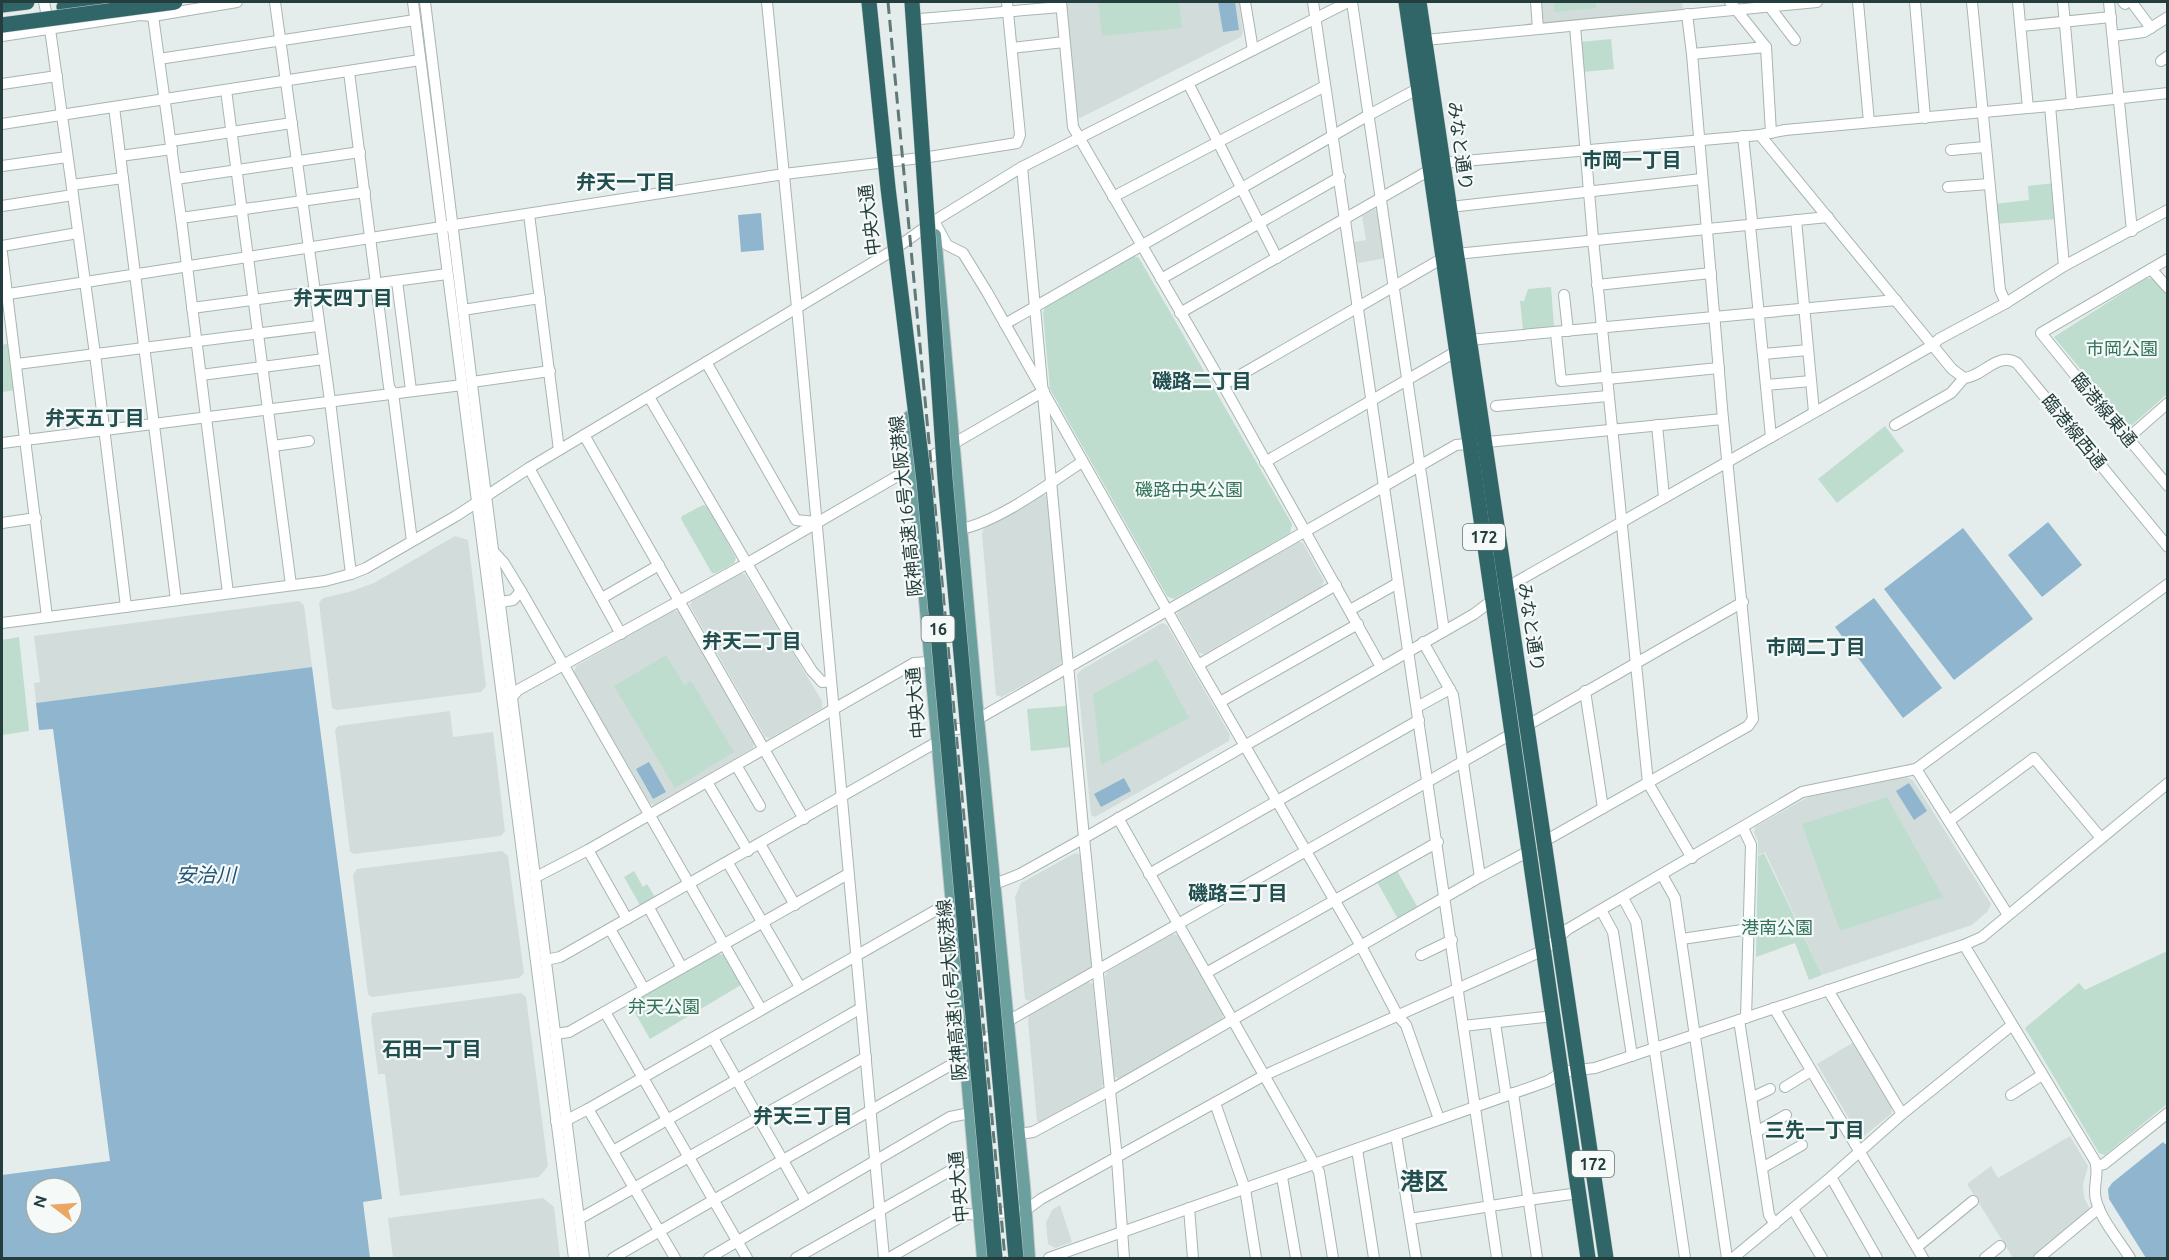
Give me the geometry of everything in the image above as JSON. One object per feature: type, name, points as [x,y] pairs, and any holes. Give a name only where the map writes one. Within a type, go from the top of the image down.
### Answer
[{"type":"highway","points":[[2,5],[27,2]]},
{"type":"highway","points":[[2,17],[101,2]]},
{"type":"highway","points":[[2,25],[175,2]]},
{"type":"highway","name":"阪神高速16号大阪港線","points":[[869,2],[888,188],[924,481],[995,1258]]},
{"type":"highway","name":"16","points":[[912,2],[945,478],[1016,1258]]},
{"type":"highway","name":"みなと通り","points":[[1406,2],[1419,88],[1437,167],[1449,207],[1457,351],[1506,588],[1520,729],[1537,846],[1544,950],[1588,1258]]},
{"type":"highway","name":"みなと通り","points":[[1419,2],[1425,40],[1437,167],[1450,256],[1469,340],[1493,598],[1520,729]]},
{"type":"highway","name":"みなと通り","points":[[1537,846],[1558,938],[1606,1258]]},
{"type":"main road","name":"中央大通","points":[[863,2],[905,354],[913,468],[983,1258]]},
{"type":"main road","points":[[918,2],[953,442],[1029,1258]]},
{"type":"street","points":[[44,2],[73,190],[126,606]]},
{"type":"street","points":[[2,36],[140,15],[153,16],[237,2]]},
{"type":"street","points":[[275,2],[330,401],[351,574]]},
{"type":"street","points":[[413,2],[420,60],[463,310],[477,502],[536,877],[556,1034],[574,1258]]},
{"type":"street","points":[[425,2],[447,226],[447,274],[487,496],[501,602],[507,696],[562,1120],[584,1258]]},
{"type":"street","points":[[767,2],[884,1258]]},
{"type":"street","points":[[1245,2],[1253,51]]},
{"type":"street","points":[[1313,2],[1438,842],[1497,1258]]},
{"type":"street","points":[[2,622],[325,581],[366,568],[892,251],[934,221],[1022,167],[1350,2],[1444,631]]},
{"type":"street","points":[[1536,2],[1538,29]]},
{"type":"street","points":[[1019,1134],[1033,1132],[1108,1091],[1751,723],[1753,713],[1743,602],[1723,419],[1692,54],[1684,2]]},
{"type":"street","points":[[1425,40],[1686,14],[1733,6],[1817,2]]},
{"type":"street","points":[[1858,2],[1869,122]]},
{"type":"street","points":[[1915,2],[1925,118]]},
{"type":"street","points":[[1972,2],[2000,290],[2006,303]]},
{"type":"street","points":[[2018,2],[2028,108]]},
{"type":"street","points":[[2063,2],[2072,104]]},
{"type":"street","points":[[2109,2],[2132,231]]},
{"type":"street","points":[[2127,3],[2151,28]]},
{"type":"street","points":[[920,20],[1007,6],[1061,4],[1073,127],[1223,385],[1381,667]]},
{"type":"street","points":[[1768,4],[1795,40]]},
{"type":"street","points":[[4,294],[783,174],[929,157],[1017,143],[1020,135],[1007,6]]},
{"type":"street","points":[[1733,6],[1766,47],[1766,134],[1828,217],[1956,374],[1964,378]]},
{"type":"street","points":[[153,16],[188,266],[228,593]]},
{"type":"street","points":[[2021,26],[2111,18]]},
{"type":"street","points":[[2113,36],[2144,32],[2167,18]]},
{"type":"street","points":[[159,58],[415,20]]},
{"type":"street","points":[[1575,26],[1588,192],[1648,783],[1692,858]]},
{"type":"street","points":[[1012,48],[1064,42]]},
{"type":"street","points":[[1692,54],[1766,47]]},
{"type":"street","points":[[2,123],[420,60]]},
{"type":"street","points":[[349,72],[389,387],[393,393],[412,541]]},
{"type":"street","points":[[2,84],[57,76]]},
{"type":"street","points":[[1188,83],[1276,258]]},
{"type":"street","points":[[1113,196],[1325,86]]},
{"type":"street","points":[[1005,324],[1419,88]]},
{"type":"street","points":[[226,90],[291,585]]},
{"type":"street","points":[[1180,313],[1437,167],[1584,150],[1982,113],[2168,93]]},
{"type":"street","points":[[2050,106],[2064,266]]},
{"type":"street","points":[[114,107],[176,600]]},
{"type":"street","points":[[120,156],[232,132],[292,123]]},
{"type":"street","points":[[1743,136],[1771,437]]},
{"type":"street","points":[[1951,150],[1985,147]]},
{"type":"street","points":[[176,179],[360,152]]},
{"type":"street","points":[[2,166],[67,157]]},
{"type":"street","points":[[1022,167],[1108,1091],[1117,1159],[1124,1258]]},
{"type":"street","points":[[1161,279],[1340,177]]},
{"type":"street","points":[[2,206],[123,178]]},
{"type":"street","points":[[1449,207],[1702,179]]},
{"type":"street","points":[[1959,200],[1953,187],[1989,184]]},
{"type":"street","points":[[181,218],[365,192]]},
{"type":"street","points":[[562,1120],[588,1109],[952,901],[1020,874],[1118,819],[1474,614],[1506,588],[1933,345],[1939,339],[2006,303],[2064,266],[2168,210]]},
{"type":"street","points":[[529,214],[559,450]]},
{"type":"street","points":[[1223,385],[1450,256],[1593,239],[1828,217]]},
{"type":"street","points":[[1796,220],[1814,412]]},
{"type":"street","points":[[934,221],[947,245],[963,253],[1005,324],[1244,746],[1361,946],[1398,1016],[1406,1024],[1439,1119]]},
{"type":"street","points":[[2,246],[78,234]]},
{"type":"street","points":[[2,254],[4,294],[16,364],[47,617]]},
{"type":"street","points":[[2168,259],[2151,269],[2168,288]]},
{"type":"street","name":"臨港線東通","points":[[2151,269],[2041,333],[2127,440],[2133,444],[2168,486]]},
{"type":"street","points":[[1597,285],[1711,273]]},
{"type":"street","points":[[192,308],[447,274]]},
{"type":"street","points":[[397,281],[411,390]]},
{"type":"street","points":[[1564,295],[1568,331]]},
{"type":"street","points":[[463,310],[540,298]]},
{"type":"street","points":[[1469,340],[1896,300]]},
{"type":"street","points":[[16,364],[318,326]]},
{"type":"street","points":[[1556,333],[1561,381],[1719,368]]},
{"type":"street","points":[[1763,354],[1808,350]]},
{"type":"street","points":[[1265,462],[1457,351]]},
{"type":"street","points":[[201,375],[324,359]]},
{"type":"street","name":"臨港線西通","points":[[1895,425],[1951,393],[1964,378],[1973,376],[2001,360],[2010,359],[2017,363],[2168,547]]},
{"type":"street","points":[[706,362],[796,520],[816,522]]},
{"type":"street","points":[[2,443],[550,371]]},
{"type":"street","points":[[1766,385],[1811,381]]},
{"type":"street","points":[[507,696],[746,564],[1044,391]]},
{"type":"street","points":[[1496,406],[1608,396]]},
{"type":"street","points":[[649,397],[746,564],[812,671],[822,682],[831,681]]},
{"type":"street","points":[[2127,440],[2168,403]]},
{"type":"street","points":[[546,960],[560,957],[728,863],[937,742],[946,730],[969,728],[978,719],[1456,445],[1723,419]]},
{"type":"street","points":[[1657,425],[1664,497]]},
{"type":"street","points":[[584,435],[804,819]]},
{"type":"street","points":[[273,446],[309,441]]},
{"type":"street","points":[[961,529],[976,526],[1053,482],[1082,462]]},
{"type":"street","points":[[529,468],[621,634]]},
{"type":"street","points":[[2,523],[36,518]]},
{"type":"street","points":[[494,551],[521,591],[761,1009]]},
{"type":"street","points":[[602,598],[659,565]]},
{"type":"street","points":[[1350,610],[1398,583]]},
{"type":"street","points":[[889,1258],[966,1214],[980,1215],[1026,1210],[1041,1199],[1117,1159],[1265,1075],[1544,950],[1568,929],[1802,792],[1916,769],[2168,584]]},
{"type":"street","points":[[1198,665],[1336,585]]},
{"type":"street","points":[[501,602],[513,600],[521,591]]},
{"type":"street","points":[[613,1258],[965,1057],[975,1039],[998,1035],[1008,1021],[1743,602]]},
{"type":"street","points":[[1220,702],[1358,624]]},
{"type":"street","points":[[1423,642],[1454,695],[1480,877]]},
{"type":"street","points":[[536,877],[588,850],[914,663],[930,662]]},
{"type":"street","points":[[1417,707],[1450,689]]},
{"type":"street","points":[[1585,692],[1603,808]]},
{"type":"street","points":[[1149,874],[1419,720]]},
{"type":"street","points":[[1949,821],[2034,758],[2101,838]]},
{"type":"street","points":[[736,765],[760,806]]},
{"type":"street","points":[[1916,769],[2008,915]]},
{"type":"street","points":[[707,782],[748,851]]},
{"type":"street","points":[[1049,1258],[1080,1253],[1122,1233],[1548,1081],[1562,1072],[1595,1068],[1964,945],[1982,937],[2168,783]]},
{"type":"street","points":[[1118,819],[1319,1172],[1333,1258]]},
{"type":"street","points":[[1743,828],[1751,844],[1749,929],[1743,1019],[1756,1132],[1769,1215],[1775,1224]]},
{"type":"street","points":[[1206,973],[1438,842]]},
{"type":"street","points":[[760,844],[795,905]]},
{"type":"street","points":[[588,850],[627,919]]},
{"type":"street","points":[[728,863],[801,987]]},
{"type":"street","points":[[556,1034],[569,1032],[848,874]]},
{"type":"street","points":[[1662,875],[1675,898],[1682,939],[1727,1258]]},
{"type":"street","points":[[1623,898],[1636,922],[1685,1258]]},
{"type":"street","points":[[649,908],[682,968]]},
{"type":"street","points":[[1601,910],[1613,932],[1632,1056]]},
{"type":"street","points":[[610,929],[644,989]]},
{"type":"street","points":[[1682,939],[1749,929]]},
{"type":"street","points":[[1421,955],[1452,940]]},
{"type":"street","points":[[1964,945],[2097,1166],[2095,1190],[2099,1208],[2130,1258]]},
{"type":"street","points":[[1828,990],[1902,1114]]},
{"type":"street","points":[[613,1151],[861,1008]]},
{"type":"street","points":[[1774,1008],[1923,1258]]},
{"type":"street","points":[[605,1012],[747,1258]]},
{"type":"street","points":[[1464,1026],[1554,1016]]},
{"type":"street","points":[[1495,1023],[1537,1258]]},
{"type":"street","points":[[1733,1258],[1831,1177],[1902,1114],[2012,1025]]},
{"type":"street","points":[[713,1038],[806,1202]]},
{"type":"street","points":[[579,1219],[866,1057]]},
{"type":"street","points":[[1785,1087],[1811,1071]]},
{"type":"street","points":[[2011,1095],[2042,1075]]},
{"type":"street","points":[[1751,1098],[1770,1089]]},
{"type":"street","points":[[1215,1103],[1245,1189],[1256,1258]]},
{"type":"street","points":[[588,1109],[675,1258]]},
{"type":"street","points":[[709,1258],[950,1118],[970,1113]]},
{"type":"street","points":[[2097,1166],[2104,1164],[2168,1113]]},
{"type":"street","points":[[1756,1132],[1786,1115]]},
{"type":"street","points":[[1396,1135],[1416,1258]]},
{"type":"street","points":[[1762,1168],[1802,1144]]},
{"type":"street","points":[[1357,1149],[1374,1258]]},
{"type":"street","points":[[796,1258],[962,1164],[974,1163]]},
{"type":"street","points":[[1281,1177],[1296,1258]]},
{"type":"street","points":[[1831,1177],[1877,1258]]},
{"type":"street","points":[[1410,1220],[1528,1200],[1579,1194]]},
{"type":"street","points":[[1917,1247],[1973,1201]]},
{"type":"street","points":[[1190,1208],[1193,1258]]},
{"type":"street","points":[[2039,1258],[2099,1208]]},
{"type":"street","points":[[1793,1209],[1822,1258]]},
{"type":"street","points":[[1985,1258],[2000,1246]]},
{"type":"shaded area","points":[[1065,2],[1239,2],[1243,32],[1241,37],[1080,118],[1075,115]]},
{"type":"shaded area","points":[[1539,2],[1682,2],[1683,10],[1542,24]]},
{"type":"shaded area","points":[[1374,209],[1378,211],[1386,258],[1358,263],[1354,242],[1366,240],[1362,216]]},
{"type":"shaded area","points":[[1042,494],[1047,496],[1063,658],[1060,665],[1002,697],[996,695],[982,534],[984,528]]},
{"type":"shaded area","points":[[455,536],[468,540],[486,686],[481,692],[337,710],[332,708],[319,603],[323,598],[374,583]]},
{"type":"shaded area","points":[[1299,542],[1303,543],[1324,581],[1322,586],[1204,654],[1199,653],[1177,614],[1179,609]]},
{"type":"shaded area","points":[[740,573],[745,574],[822,701],[822,708],[770,738],[765,737],[690,606],[692,601]]},
{"type":"shaded area","points":[[299,601],[304,605],[312,667],[36,703],[34,683],[40,682],[34,636]]},
{"type":"shaded area","points":[[674,610],[680,612],[755,743],[753,748],[654,805],[650,803],[574,672],[576,666]]},
{"type":"shaded area","points":[[1162,623],[1167,625],[1230,735],[1229,741],[1095,817],[1091,815],[1077,674]]},
{"type":"shaded area","points":[[450,711],[453,737],[493,732],[505,831],[501,836],[354,854],[350,852],[335,730],[338,726]]},
{"type":"shaded area","points":[[1906,777],[1913,780],[1991,904],[1988,911],[1972,925],[1822,975],[1765,852],[1758,855],[1755,827],[1808,797]]},
{"type":"shaded area","points":[[502,851],[508,856],[524,973],[519,978],[371,997],[368,994],[353,875],[357,869]]},
{"type":"shaded area","points":[[1075,853],[1081,855],[1092,963],[1090,968],[1030,1001],[1025,999],[1015,897],[1021,883]]},
{"type":"shaded area","points":[[1172,934],[1178,935],[1223,1014],[1222,1020],[1119,1079],[1114,1076],[1105,977],[1107,972]]},
{"type":"shaded area","points":[[1088,982],[1093,984],[1103,1084],[1101,1089],[1042,1124],[1037,1121],[1029,1016]]},
{"type":"shaded area","points":[[521,993],[526,997],[548,1166],[539,1177],[400,1196],[385,1074],[378,1074],[371,1018],[373,1013]]},
{"type":"shaded area","points":[[1854,1042],[1892,1107],[1891,1114],[1864,1136],[1858,1134],[1817,1064]]},
{"type":"shaded area","points":[[2070,1136],[2088,1166],[2083,1185],[2084,1197],[2089,1207],[2088,1212],[2031,1258],[2013,1258],[1967,1184],[1991,1166],[1998,1178]]},
{"type":"shaded area","points":[[543,1198],[554,1207],[560,1258],[393,1258],[388,1218]]},
{"type":"shaded area","points":[[1060,1205],[1072,1242],[1055,1248],[1048,1244],[1046,1223],[1052,1210]]},
{"type":"green space","points":[[1098,2],[1179,2],[1182,28],[1102,36]]},
{"type":"green space","points":[[1554,2],[1595,2],[1596,8],[1554,12]]},
{"type":"green space","points":[[1611,39],[1614,69],[1583,72],[1580,42]]},
{"type":"green space","points":[[2055,183],[2058,219],[1995,224],[1994,204],[2029,200],[2028,186]]},
{"type":"green space","name":"磯路中央公園","points":[[1134,256],[1139,258],[1292,524],[1290,533],[1174,599],[1167,596],[1050,389],[1043,313],[1045,307]]},
{"type":"green space","name":"市岡公園","points":[[2146,278],[2154,279],[2167,294],[2167,394],[2132,425],[2126,424],[2054,337]]},
{"type":"green space","points":[[1551,287],[1554,326],[1523,330],[1520,301],[1524,301],[1528,289]]},
{"type":"green space","points":[[10,343],[16,390],[2,392],[2,345]]},
{"type":"green space","points":[[1885,426],[1904,451],[1837,503],[1818,479]]},
{"type":"green space","points":[[703,505],[707,506],[736,558],[734,563],[716,573],[712,573],[681,519],[682,516]]},
{"type":"green space","points":[[19,637],[29,731],[2,735],[2,640]]},
{"type":"green space","points":[[666,655],[684,685],[691,681],[734,752],[675,788],[614,686]]},
{"type":"green space","points":[[1157,659],[1189,718],[1101,765],[1093,694]]},
{"type":"green space","points":[[1067,706],[1071,747],[1031,751],[1027,709]]},
{"type":"green space","points":[[1887,797],[1943,897],[1840,931],[1802,824]]},
{"type":"green space","name":"港南公園","points":[[1764,853],[1822,975],[1809,980],[1795,943],[1756,957],[1758,856]]},
{"type":"green space","points":[[1396,869],[1418,908],[1398,919],[1376,880]]},
{"type":"green space","points":[[634,871],[643,887],[647,884],[655,897],[640,905],[624,877]]},
{"type":"green space","points":[[2167,951],[2167,1104],[2105,1155],[2099,1153],[2025,1028],[2079,983],[2085,990]]},
{"type":"green space","name":"弁天公園","points":[[718,954],[724,955],[741,985],[650,1039],[630,1004]]},
{"type":"water","points":[[1218,2],[1235,2],[1239,30],[1223,32]]},
{"type":"water","points":[[761,213],[764,250],[741,252],[738,215]]},
{"type":"water","points":[[2048,522],[2082,565],[2042,597],[2008,555]]},
{"type":"water","points":[[1963,528],[2033,619],[1954,680],[1884,589]]},
{"type":"water","points":[[1874,598],[1942,688],[1903,718],[1835,627]]},
{"type":"water","name":"安治川","points":[[312,667],[382,1199],[363,1202],[370,1258],[2,1258],[2,1175],[110,1161],[53,729],[39,730],[36,703]]},
{"type":"water","points":[[649,762],[666,792],[653,799],[636,769]]},
{"type":"water","points":[[1124,778],[1131,791],[1101,807],[1094,794]]},
{"type":"water","points":[[1909,783],[1927,811],[1914,820],[1896,791]]},
{"type":"water","points":[[2163,1142],[2168,1143],[2167,1258],[2146,1258],[2109,1199],[2108,1189],[2112,1183]]},
{"type":"railway","points":[[888,2],[1005,1258]]},
{"type":"district","name":"市岡一丁目","points":[[1632,160]]},
{"type":"district","name":"弁天一丁目","points":[[626,182]]},
{"type":"district","name":"弁天四丁目","points":[[343,298]]},
{"type":"district","name":"磯路二丁目","points":[[1202,381]]},
{"type":"district","name":"弁天五丁目","points":[[95,418]]},
{"type":"district","name":"弁天二丁目","points":[[752,641]]},
{"type":"district","name":"市岡二丁目","points":[[1816,647]]},
{"type":"district","name":"磯路三丁目","points":[[1238,893]]},
{"type":"district","name":"石田一丁目","points":[[432,1049]]},
{"type":"district","name":"弁天三丁目","points":[[803,1116]]},
{"type":"district","name":"三先一丁目","points":[[1815,1130]]},
{"type":"district","name":"港区","points":[[1424,1182]]}]
